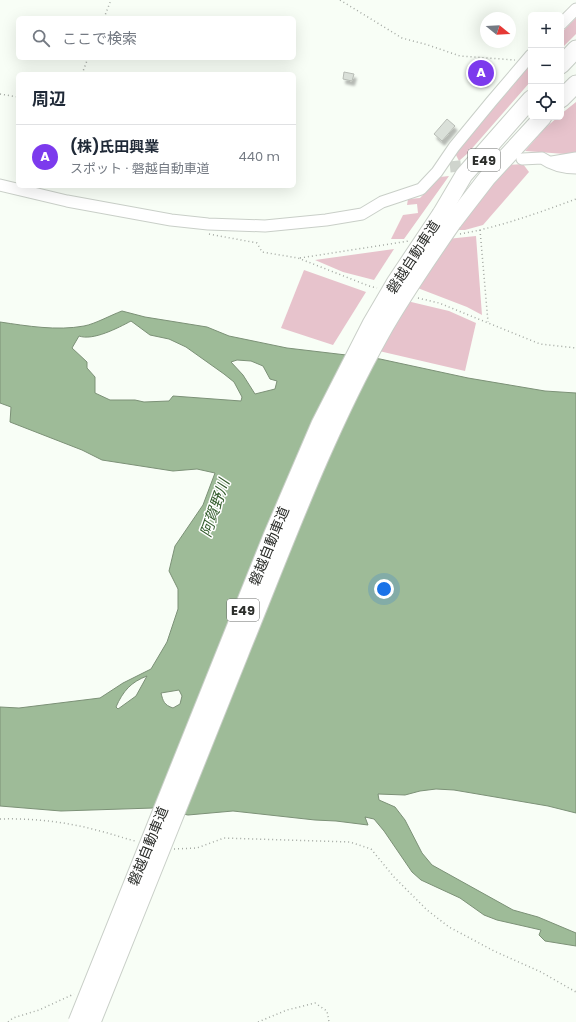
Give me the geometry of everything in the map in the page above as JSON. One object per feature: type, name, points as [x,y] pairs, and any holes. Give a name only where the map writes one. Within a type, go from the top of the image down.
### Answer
[{"type":"highway","points":[[564,62],[576,49]]},
{"type":"highway","points":[[564,76],[576,64]]},
{"type":"highway","points":[[564,96],[576,84]]},
{"type":"highway","points":[[447,218],[464,175],[528,102]]},
{"type":"highway","name":"磐越自動車道","points":[[92,1022],[285,541],[332,432],[359,375],[381,333],[475,170],[528,112]]},
{"type":"highway","name":"磐越自動車道","points":[[77,1022],[272,536],[320,424],[371,324],[402,272],[447,218],[487,178],[540,120]]},
{"type":"street","points":[[564,21],[576,9]]},
{"type":"street","points":[[0,185],[67,201],[171,220],[208,224],[265,226],[326,220],[362,214],[382,202],[421,189],[438,172],[454,147],[527,59]]},
{"type":"street","points":[[564,100],[576,94]]},
{"type":"street","points":[[522,159],[542,158],[548,162],[566,168],[576,168]]},
{"type":"street","points":[[548,162],[576,158]]},
{"type":"street","points":[[438,172],[450,167]]},
{"type":"path","points":[[105,16],[111,0]]},
{"type":"path","points":[[340,0],[402,38],[460,56],[527,59]]},
{"type":"path","points":[[83,72],[87,60]]},
{"type":"path","points":[[0,94],[16,97]]},
{"type":"path","points":[[480,230],[488,322]]},
{"type":"path","points":[[205,233],[257,243],[262,252],[298,258],[383,290]]},
{"type":"path","points":[[418,298],[439,303],[540,344],[576,348]]},
{"type":"path","points":[[0,819],[17,818],[54,821],[100,830],[135,841]]},
{"type":"path","points":[[173,849],[197,848],[224,838],[350,842],[371,849],[394,877],[427,910],[449,927],[494,951],[541,972],[576,992]]},
{"type":"path","points":[[8,1022],[13,1018],[39,1010],[78,992]]},
{"type":"path","points":[[258,1022],[287,1010],[315,1003],[327,1011],[329,1022]]},
{"type":"shaded area","points":[[576,18],[576,34],[564,46],[564,30]]},
{"type":"shaded area","points":[[528,66],[528,84],[468,153],[459,161],[455,153],[509,90],[512,82]]},
{"type":"shaded area","points":[[576,102],[576,153],[565,154],[525,151],[544,129],[554,120],[564,120],[564,112]]},
{"type":"shaded area","points":[[523,164],[529,172],[483,225],[465,230],[452,230],[508,165]]},
{"type":"shaded area","points":[[449,176],[404,239],[391,239],[403,215],[418,213],[417,204],[407,205],[408,199],[420,198],[440,177]]},
{"type":"shaded area","points":[[476,236],[482,315],[467,307],[415,287],[447,239]]},
{"type":"shaded area","points":[[394,249],[374,280],[343,272],[315,260]]},
{"type":"shaded area","points":[[304,270],[366,292],[333,345],[281,328]]},
{"type":"shaded area","points":[[407,301],[449,311],[476,323],[465,371],[379,351]]},
{"type":"water","name":"阿賀野川","points":[[122,311],[145,317],[207,327],[229,336],[287,348],[380,359],[468,378],[545,391],[576,393],[576,813],[548,806],[454,790],[436,789],[405,795],[378,794],[379,800],[395,807],[405,820],[422,853],[432,865],[513,910],[538,917],[576,933],[576,946],[545,941],[539,935],[541,930],[497,920],[484,915],[460,898],[421,880],[412,872],[374,819],[365,817],[368,825],[233,811],[188,815],[153,808],[61,811],[0,806],[0,707],[19,708],[100,698],[123,683],[151,669],[167,642],[178,609],[178,589],[169,571],[175,546],[203,505],[215,473],[197,469],[173,471],[102,460],[82,450],[10,422],[11,407],[0,403],[0,322],[63,328],[84,326]],"holes":[[[131,321],[150,335],[169,339],[186,347],[234,382],[242,397],[241,401],[173,396],[169,401],[144,402],[135,400],[110,400],[95,393],[95,377],[87,368],[87,362],[72,348],[79,336],[91,337],[113,330]],[[237,360],[251,361],[263,366],[270,379],[277,381],[275,389],[255,394],[243,375],[231,362]],[[147,676],[136,696],[118,709],[116,707],[122,696],[136,681]],[[179,690],[182,696],[180,704],[173,708],[168,706],[163,700],[161,693]]]},
{"type":"building","points":[[477,63],[486,68],[485,70],[489,72],[485,82],[477,79],[478,77],[473,74]]},
{"type":"building","points":[[344,72],[354,74],[352,81],[343,79]]},
{"type":"building","points":[[447,119],[455,126],[442,141],[434,134]]},
{"type":"tunnel","points":[[450,167],[503,161]]},
{"type":"place","name":"(株)氏田興業","points":[[481,73]]}]
